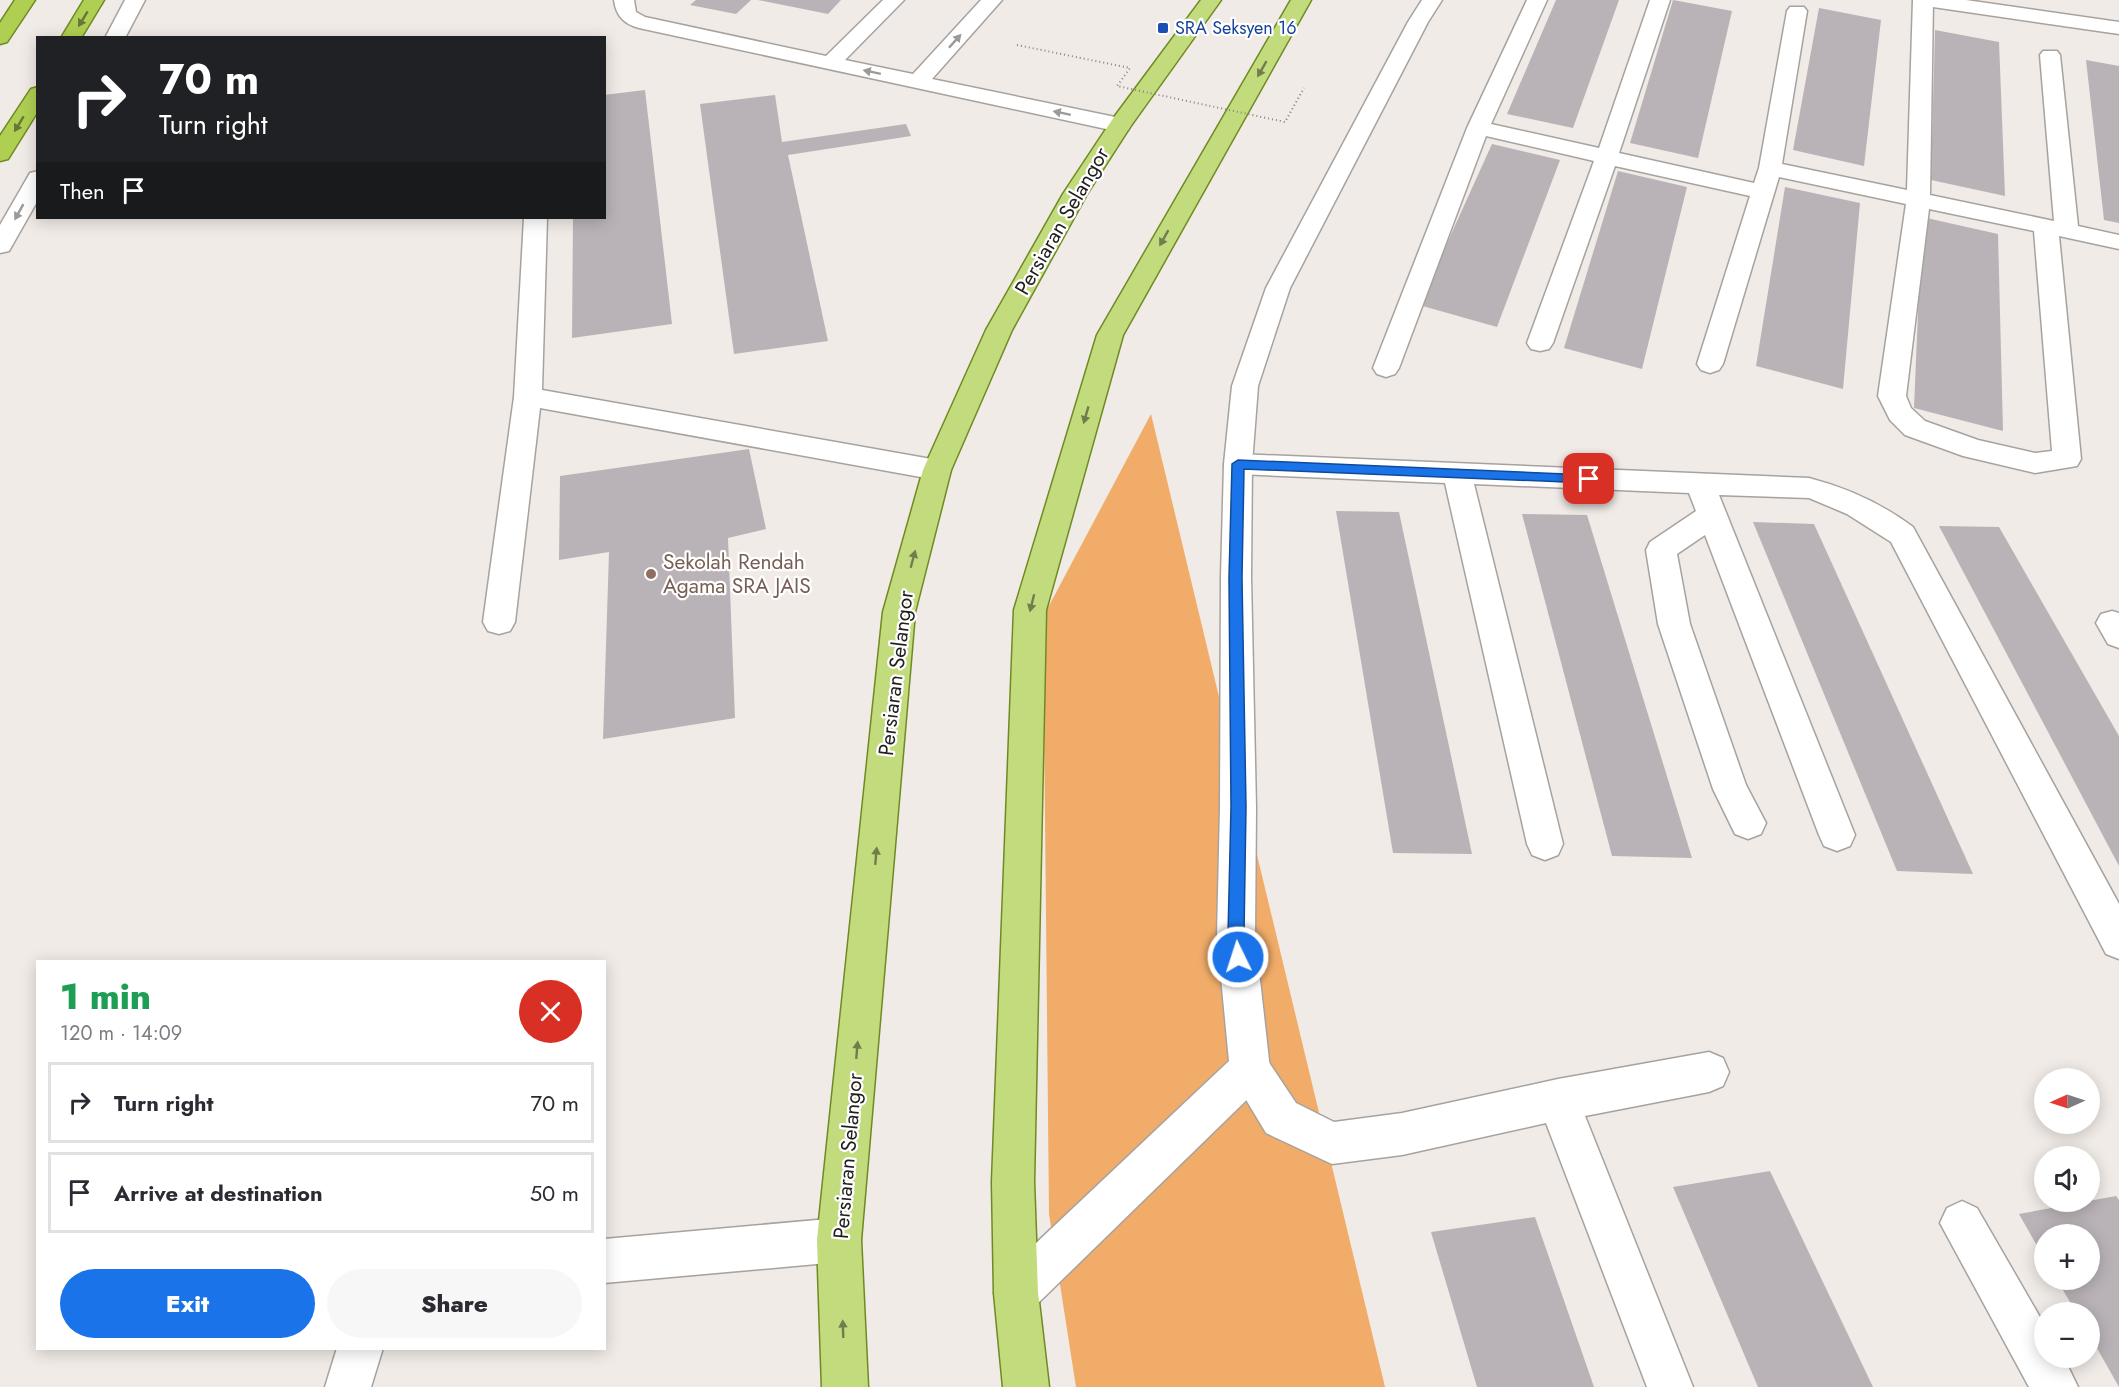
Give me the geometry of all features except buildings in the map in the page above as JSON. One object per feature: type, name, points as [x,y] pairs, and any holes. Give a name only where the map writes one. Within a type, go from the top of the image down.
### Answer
[{"type":"highway","points":[[0,38],[26,0]]},
{"type":"highway","points":[[72,36],[94,0]]},
{"type":"highway","points":[[0,154],[36,96]]},
{"type":"main road","name":"Persiaran Selangor","points":[[845,1387],[839,1239],[899,612],[937,470],[999,330],[1075,194],[1119,125],[1211,0]]},
{"type":"main road","points":[[1026,1387],[1016,1293],[1013,1182],[1030,610],[1110,334],[1301,0]]},
{"type":"street","points":[[116,36],[135,0]]},
{"type":"street","points":[[624,0],[625,12],[639,22],[1119,125]]},
{"type":"street","points":[[830,63],[894,0]]},
{"type":"street","points":[[918,82],[992,0]]},
{"type":"street","points":[[1432,0],[1418,22],[1278,288],[1245,386],[1238,464],[1236,578],[1238,807],[1236,935],[1250,1069],[1281,1118],[1332,1143],[1402,1134],[1558,1100],[1709,1072]]},
{"type":"street","points":[[1386,368],[1478,128],[1537,0]]},
{"type":"street","points":[[1540,343],[1607,157],[1660,0]]},
{"type":"street","points":[[2050,55],[2067,459],[2035,462],[1972,449],[1915,428],[1900,413],[1892,396],[1918,200],[1924,0],[2119,28]]},
{"type":"street","points":[[1710,364],[1770,168],[1797,11]]},
{"type":"street","points":[[1478,128],[1763,192]]},
{"type":"street","points":[[1770,168],[2119,242]]},
{"type":"street","points":[[0,246],[36,182]]},
{"type":"street","points":[[499,622],[528,397],[535,219]]},
{"type":"street","points":[[528,397],[937,470]]},
{"type":"street","points":[[1238,464],[1809,488],[1835,495],[1861,506],[1902,535],[2119,941]]},
{"type":"street","points":[[1457,474],[1545,844]]},
{"type":"street","points":[[1700,483],[1837,835]]},
{"type":"street","points":[[1712,516],[1661,550],[1674,624],[1731,789],[1748,823]]},
{"type":"street","points":[[1016,1293],[1250,1069]]},
{"type":"street","points":[[1558,1100],[1670,1387]]},
{"type":"street","points":[[1962,1223],[2055,1387]]},
{"type":"street","points":[[606,1261],[839,1239]]},
{"type":"street","points":[[348,1387],[359,1350]]},
{"type":"path","points":[[1017,45],[1130,68],[1117,86],[1285,122],[1304,88]]},
{"type":"shaded area","points":[[1151,414],[1385,1387],[1076,1387],[1049,1214],[1043,617]]},
{"type":"place","name":"SRA Seksyen 16","points":[[1163,28]]},
{"type":"place","name":"Sekolah Rendah Agama SRA JAIS","points":[[651,574]]},
{"type":"route","points":[[1238,957],[1236,935],[1238,464],[1589,479]]}]
